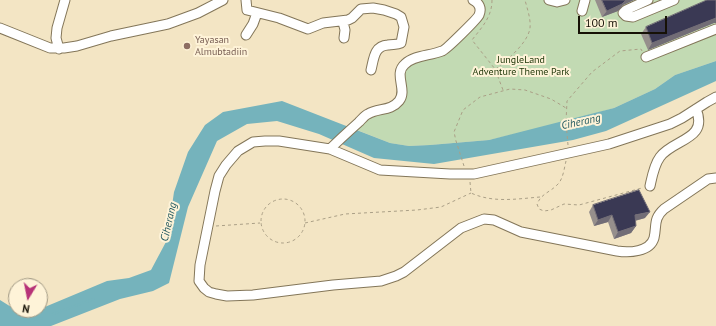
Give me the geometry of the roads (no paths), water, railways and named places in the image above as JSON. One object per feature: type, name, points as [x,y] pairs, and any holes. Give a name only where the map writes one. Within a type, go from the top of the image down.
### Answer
[{"type":"street","points":[[59,49],[56,38],[57,28],[65,0]]},
{"type":"street","points":[[0,28],[38,44],[59,49],[77,46],[110,36],[168,24],[198,13],[223,0]]},
{"type":"street","points":[[246,0],[247,10],[279,18],[305,28],[313,28],[323,23],[343,22],[352,18],[361,9],[366,8],[390,11],[401,17],[404,27],[401,43],[398,45],[383,46],[378,48],[375,53],[371,70]]},
{"type":"street","points":[[333,146],[368,114],[392,107],[399,102],[402,96],[400,74],[402,67],[410,59],[424,57],[443,51],[479,16],[480,9],[477,2],[473,0]]},
{"type":"street","points":[[549,0],[554,2],[565,0]]},
{"type":"street","points":[[582,11],[585,0]]},
{"type":"street","points":[[648,0],[626,10],[623,13],[626,16],[633,17],[674,0]]},
{"type":"street","points":[[246,35],[253,24],[257,13]]},
{"type":"street","points":[[343,22],[345,30],[344,38]]},
{"type":"street","points":[[646,57],[716,30]]},
{"type":"street","points":[[716,97],[670,124],[609,144],[568,149],[474,174],[466,172],[380,170],[333,146],[291,142],[253,142],[238,151],[226,165],[220,176],[200,265],[199,281],[209,292],[227,296],[253,295],[333,285],[381,281],[404,272],[461,228],[484,219],[494,220],[521,232],[618,251],[638,251],[650,245],[653,240],[655,223],[658,215],[664,209],[708,179],[716,178]]},
{"type":"street","points":[[650,186],[656,164],[660,157],[675,145],[686,140],[698,127],[700,121],[696,109]]},
{"type":"water","points":[[716,61],[716,81],[606,131],[573,140],[434,164],[374,158],[319,134],[277,121],[247,124],[217,141],[188,207],[169,283],[153,291],[120,299],[51,326],[0,326],[0,300],[8,305],[8,318],[48,318],[48,306],[107,281],[129,278],[151,270],[167,240],[174,192],[188,152],[205,125],[223,112],[282,101],[390,143],[409,146],[430,145],[489,140],[614,108],[655,89],[675,75]]},
{"type":"waterway","name":"Ciherang","points":[[50,315],[94,299]]},
{"type":"waterway","name":"Ciherang","points":[[25,322],[42,318]]},
{"type":"place","name":"Yayasan Almubtadiin","points":[[187,46]]},
{"type":"park label","name":"JungleLand Adventure Theme Park","points":[[521,66]]}]
